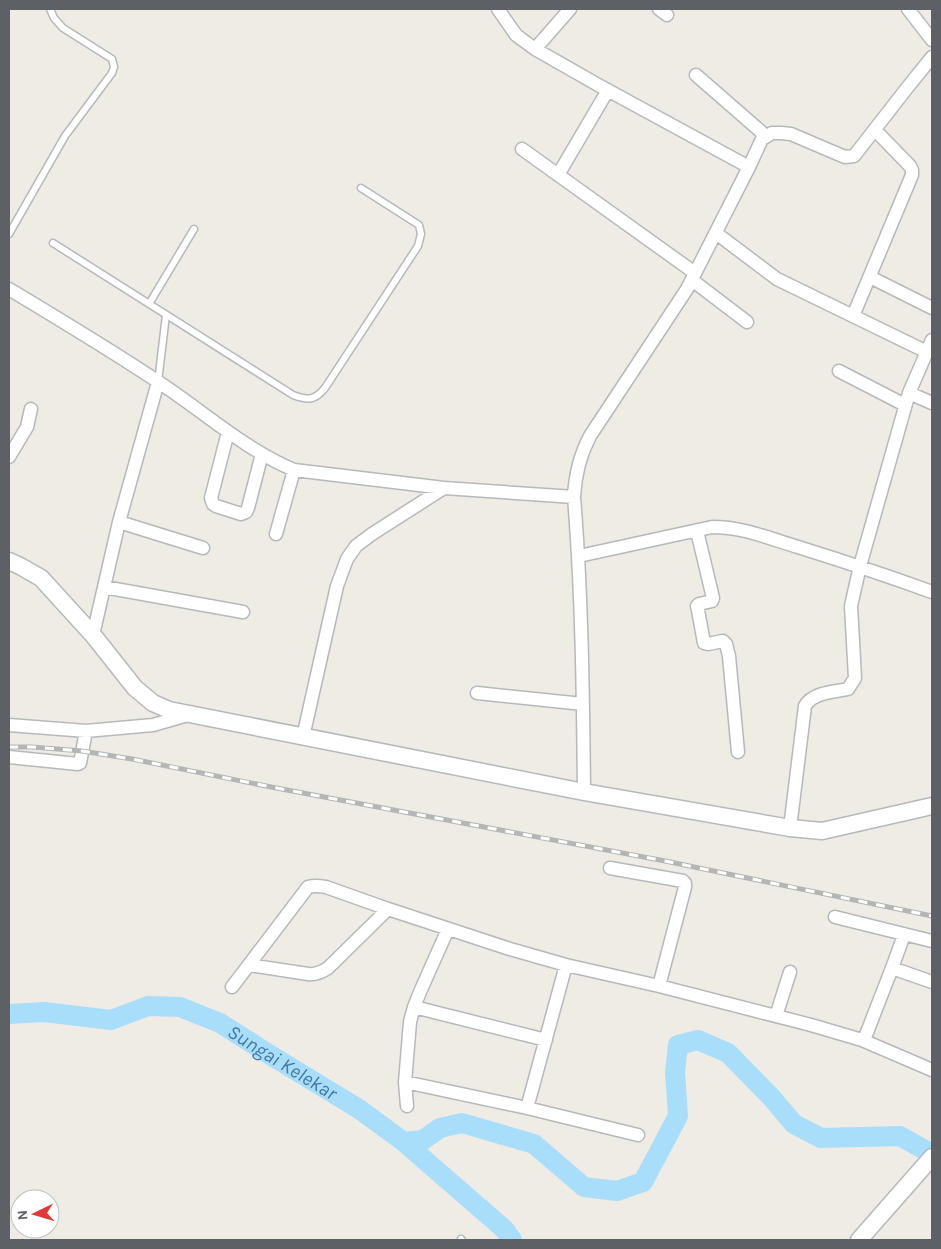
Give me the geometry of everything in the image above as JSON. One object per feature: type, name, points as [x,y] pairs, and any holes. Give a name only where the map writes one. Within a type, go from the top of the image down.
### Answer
[{"type":"street","points":[[498,9],[516,35],[534,49],[749,167]]},
{"type":"street","points":[[534,49],[570,9]]},
{"type":"street","points":[[908,9],[932,40]]},
{"type":"street","points":[[584,792],[579,556],[574,497],[584,447],[687,290],[762,139],[772,133],[791,134],[845,157],[851,157],[857,154],[932,57]]},
{"type":"street","points":[[696,75],[766,136]]},
{"type":"street","points":[[558,175],[608,90]]},
{"type":"street","points":[[853,316],[912,175],[910,166],[875,130]]},
{"type":"street","points":[[522,149],[694,277],[747,322]]},
{"type":"street","points":[[716,232],[777,279],[853,316],[930,346],[907,399],[860,566],[851,606],[855,678],[848,689],[815,696],[808,700],[805,706],[790,828]]},
{"type":"street","points":[[870,277],[932,308]]},
{"type":"street","points":[[9,289],[158,382],[262,454],[294,470],[444,488],[574,497]]},
{"type":"street","points":[[839,371],[907,399],[932,402]]},
{"type":"street","points":[[94,635],[119,522],[158,382]]},
{"type":"street","points":[[9,457],[27,427],[30,409]]},
{"type":"street","points":[[228,432],[211,498],[216,506],[241,514],[246,512],[262,454]]},
{"type":"street","points":[[276,534],[294,470]]},
{"type":"street","points":[[304,737],[337,586],[347,560],[356,546],[372,534],[444,488]]},
{"type":"street","points":[[119,522],[203,548]]},
{"type":"street","points":[[579,556],[712,527],[727,527],[860,566],[932,592]]},
{"type":"street","points":[[697,530],[714,598],[711,601],[699,604],[698,610],[704,643],[708,644],[723,640],[726,644],[738,752]]},
{"type":"street","points":[[9,561],[41,578],[94,635],[135,688],[153,703],[169,710],[584,792],[790,828],[822,831],[932,806]]},
{"type":"street","points":[[104,587],[243,612]]},
{"type":"street","points":[[477,693],[583,704]]},
{"type":"street","points":[[9,725],[86,730],[153,725],[188,715]]},
{"type":"street","points":[[9,757],[78,764],[80,763],[86,730]]},
{"type":"street","points":[[610,868],[683,881],[685,883],[659,986]]},
{"type":"street","points":[[232,987],[308,887],[326,887],[510,950],[659,986],[864,1040],[932,1070]]},
{"type":"street","points":[[249,965],[317,974],[328,968],[388,909]]},
{"type":"street","points":[[835,917],[932,941]]},
{"type":"street","points":[[408,1106],[405,1082],[410,1022],[420,992],[448,929]]},
{"type":"street","points":[[864,1040],[904,934]]},
{"type":"street","points":[[527,1108],[566,965]]},
{"type":"street","points":[[892,968],[932,982]]},
{"type":"street","points":[[776,1016],[790,972]]},
{"type":"street","points":[[414,1007],[546,1040]]},
{"type":"street","points":[[405,1082],[527,1108],[638,1135]]},
{"type":"street","points":[[859,1240],[929,1161]]},
{"type":"lane","points":[[9,234],[65,136],[112,73],[114,67],[112,59],[63,28],[54,18],[50,9]]},
{"type":"lane","points":[[53,244],[293,396],[311,399],[319,396],[326,388],[418,246],[421,234],[419,225],[361,188]]},
{"type":"lane","points":[[149,304],[194,229]]},
{"type":"lane","points":[[158,382],[166,314]]},
{"type":"waterway","name":"Sungai Kelekar","points":[[9,1014],[44,1012],[111,1020],[148,1006],[180,1007],[220,1023],[359,1109],[404,1142],[504,1229],[512,1240]]},
{"type":"waterway","points":[[404,1142],[423,1140],[440,1128],[462,1123],[534,1144],[584,1187],[617,1191],[643,1182],[678,1116],[675,1072],[678,1045],[698,1040],[728,1053],[771,1097],[794,1124],[821,1138],[900,1136],[932,1154]]},
{"type":"railway","points":[[9,747],[82,751],[132,759],[665,861],[932,916]]}]
